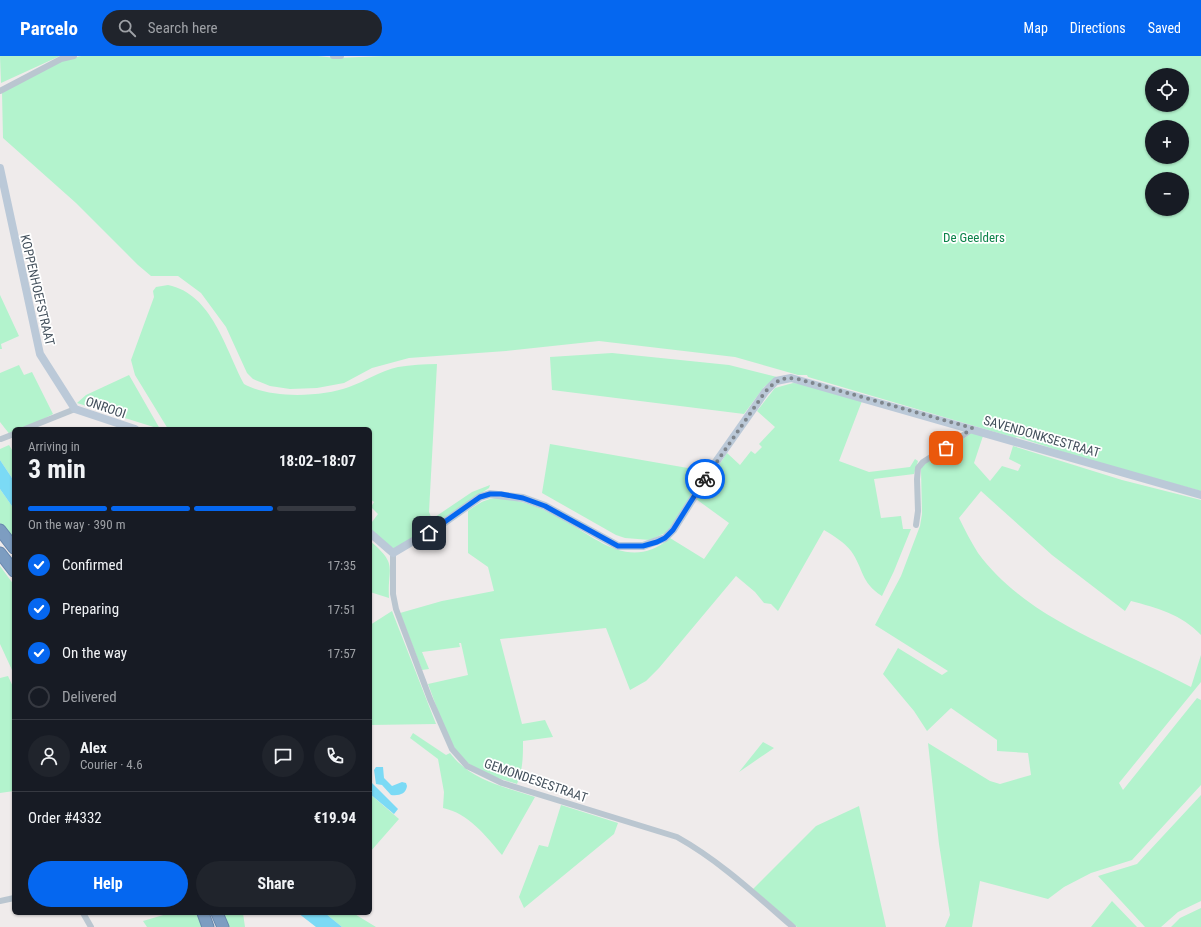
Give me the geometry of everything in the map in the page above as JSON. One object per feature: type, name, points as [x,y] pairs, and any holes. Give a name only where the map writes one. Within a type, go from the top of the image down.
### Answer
[{"type":"highway","points":[[0,530],[12,545]]},
{"type":"highway","points":[[0,553],[12,568]]},
{"type":"highway","points":[[204,915],[208,927]]},
{"type":"highway","points":[[218,915],[223,927]]},
{"type":"street","points":[[0,91],[61,59],[74,56]]},
{"type":"street","points":[[333,56],[341,56]]},
{"type":"street","name":"KOPPENHOEFSTRAAT","points":[[0,168],[40,354],[75,408]]},
{"type":"street","name":"SAVENDONKSESTRAAT","points":[[394,553],[442,524],[480,497],[490,494],[523,498],[545,506],[618,546],[643,546],[657,542],[665,538],[673,530],[718,459],[765,392],[776,381],[785,378],[798,379],[1201,495]]},
{"type":"street","name":"ONROOI","points":[[31,427],[75,408],[128,427]]},
{"type":"street","points":[[916,524],[918,510],[917,474],[920,464],[946,448],[972,428]]},
{"type":"street","points":[[1,439],[12,435]]},
{"type":"street","points":[[372,535],[394,553]]},
{"type":"street","name":"GEMONDESESTRAAT","points":[[394,553],[393,594],[396,609],[430,699],[452,749],[467,766],[502,783],[677,837],[700,851],[727,871],[793,927]]},
{"type":"street","points":[[0,901],[12,898]]},
{"type":"street","points":[[84,915],[91,927]]},
{"type":"green space","points":[[0,56],[60,56],[1,83]]},
{"type":"green space","name":"De Geelders","points":[[81,56],[318,56],[336,58],[384,56],[1201,56],[1201,491],[1103,465],[1017,437],[1015,438],[808,377],[807,375],[798,375],[735,357],[599,341],[506,351],[409,358],[372,368],[344,383],[317,388],[290,389],[270,386],[253,379],[247,373],[226,327],[201,293],[178,276],[151,276],[76,203],[3,138],[2,92],[61,61]]},
{"type":"green space","points":[[168,285],[183,290],[196,299],[215,324],[244,384],[255,389],[296,395],[325,393],[349,387],[385,371],[398,367],[437,364],[429,512],[432,519],[472,492],[490,485],[489,488],[395,550],[372,532],[372,522],[378,514],[372,508],[374,502],[372,500],[372,427],[167,427],[135,375],[131,360],[154,297],[153,291],[156,287]]},
{"type":"green space","points":[[0,295],[19,336],[1,344],[2,349],[0,349]]},
{"type":"green space","points":[[612,353],[729,365],[777,377],[764,387],[744,414],[552,390],[550,357]]},
{"type":"green space","points":[[19,365],[24,375],[32,372],[53,414],[28,427],[12,427],[11,436],[0,422],[0,373]]},
{"type":"green space","points":[[129,375],[159,427],[154,427],[77,403],[86,395]]},
{"type":"green space","points":[[793,383],[804,384],[862,401],[839,461],[869,472],[910,467],[915,459],[918,461],[914,474],[874,479],[881,518],[901,516],[903,529],[911,529],[882,596],[870,586],[851,551],[839,539],[824,530],[778,611],[771,604],[764,603],[755,592],[736,576],[659,668],[646,681],[630,690],[606,628],[500,639],[522,724],[545,720],[553,737],[523,741],[522,768],[517,784],[480,771],[461,757],[451,742],[428,684],[468,675],[461,643],[459,643],[460,647],[422,652],[429,669],[422,670],[400,613],[442,601],[494,591],[488,567],[468,553],[468,511],[479,503],[491,499],[510,499],[548,512],[616,549],[629,552],[642,552],[656,548],[670,538],[704,559],[729,523],[696,499],[727,453],[740,465],[751,451],[755,454],[762,447],[759,444],[775,427],[757,411],[775,388]]},
{"type":"green space","points":[[971,433],[983,436],[974,463],[990,481],[1002,466],[1018,471],[1021,465],[1009,459],[1013,446],[1122,480],[1201,500],[1201,635],[1177,617],[1150,606],[1131,601],[1125,611],[1052,555],[981,491],[959,518],[978,553],[999,577],[1022,597],[1048,615],[1076,631],[1191,687],[1201,655],[1201,682],[1119,783],[1123,790],[1197,698],[1201,700],[1201,785],[1132,860],[1091,873],[1064,887],[1048,899],[980,881],[972,927],[945,927],[950,915],[939,844],[928,743],[990,781],[1000,784],[1031,775],[1028,753],[997,751],[997,740],[951,708],[927,731],[914,711],[883,674],[898,648],[942,675],[948,671],[875,625],[901,576],[920,526],[922,514],[921,469],[924,463],[953,447]]},
{"type":"green space","points":[[550,444],[705,471],[703,478],[667,532],[650,540],[625,538],[616,535],[542,493]]},
{"type":"green space","points":[[9,445],[12,450],[12,478],[0,460],[0,449]]},
{"type":"green space","points":[[0,489],[12,506],[12,538],[0,523]]},
{"type":"green space","points":[[372,543],[385,556],[390,567],[389,598],[372,593]]},
{"type":"green space","points":[[0,566],[12,582],[12,670],[0,644]]},
{"type":"green space","points":[[392,611],[436,724],[372,725],[372,624]]},
{"type":"green space","points":[[8,676],[12,685],[12,791],[0,793],[0,678]]},
{"type":"green space","points":[[413,733],[446,755],[450,753],[467,770],[478,776],[500,786],[535,797],[502,855],[476,826],[461,815],[443,808],[444,792],[438,759],[410,738]]},
{"type":"green space","points":[[763,742],[774,748],[739,772]]},
{"type":"green space","points":[[1201,795],[1201,901],[1178,912],[1161,927],[1145,927],[1098,876],[1137,864]]},
{"type":"green space","points":[[372,796],[399,819],[372,850]]},
{"type":"green space","points":[[561,805],[618,823],[614,834],[524,908],[519,897],[539,845],[548,847]]},
{"type":"green space","points":[[859,806],[886,927],[797,927],[753,889],[816,826]]},
{"type":"green space","points":[[1112,901],[1137,927],[1091,927]]},
{"type":"green space","points":[[1201,908],[1201,927],[1171,927],[1180,918]]},
{"type":"green space","points":[[163,915],[199,915],[203,927],[147,927],[143,921]]},
{"type":"green space","points":[[223,915],[243,915],[245,927],[228,927]]},
{"type":"green space","points":[[327,915],[356,915],[376,927],[342,927]]},
{"type":"water","points":[[0,460],[12,478],[12,506],[0,489]]},
{"type":"water","points":[[376,767],[383,767],[384,778],[392,786],[402,782],[406,783],[407,786],[404,793],[399,795],[391,795],[382,785],[376,784],[374,770]]},
{"type":"water","points":[[372,783],[398,809],[394,814],[372,796]]},
{"type":"water","points":[[301,915],[327,915],[342,927],[316,927]]},
{"type":"way so far","points":[[705,479],[765,392],[776,381],[785,378],[798,379],[972,428],[946,448]]},
{"type":"route","points":[[429,533],[480,497],[490,494],[501,494],[523,498],[545,506],[618,546],[643,546],[665,538],[673,530],[705,479]]}]
